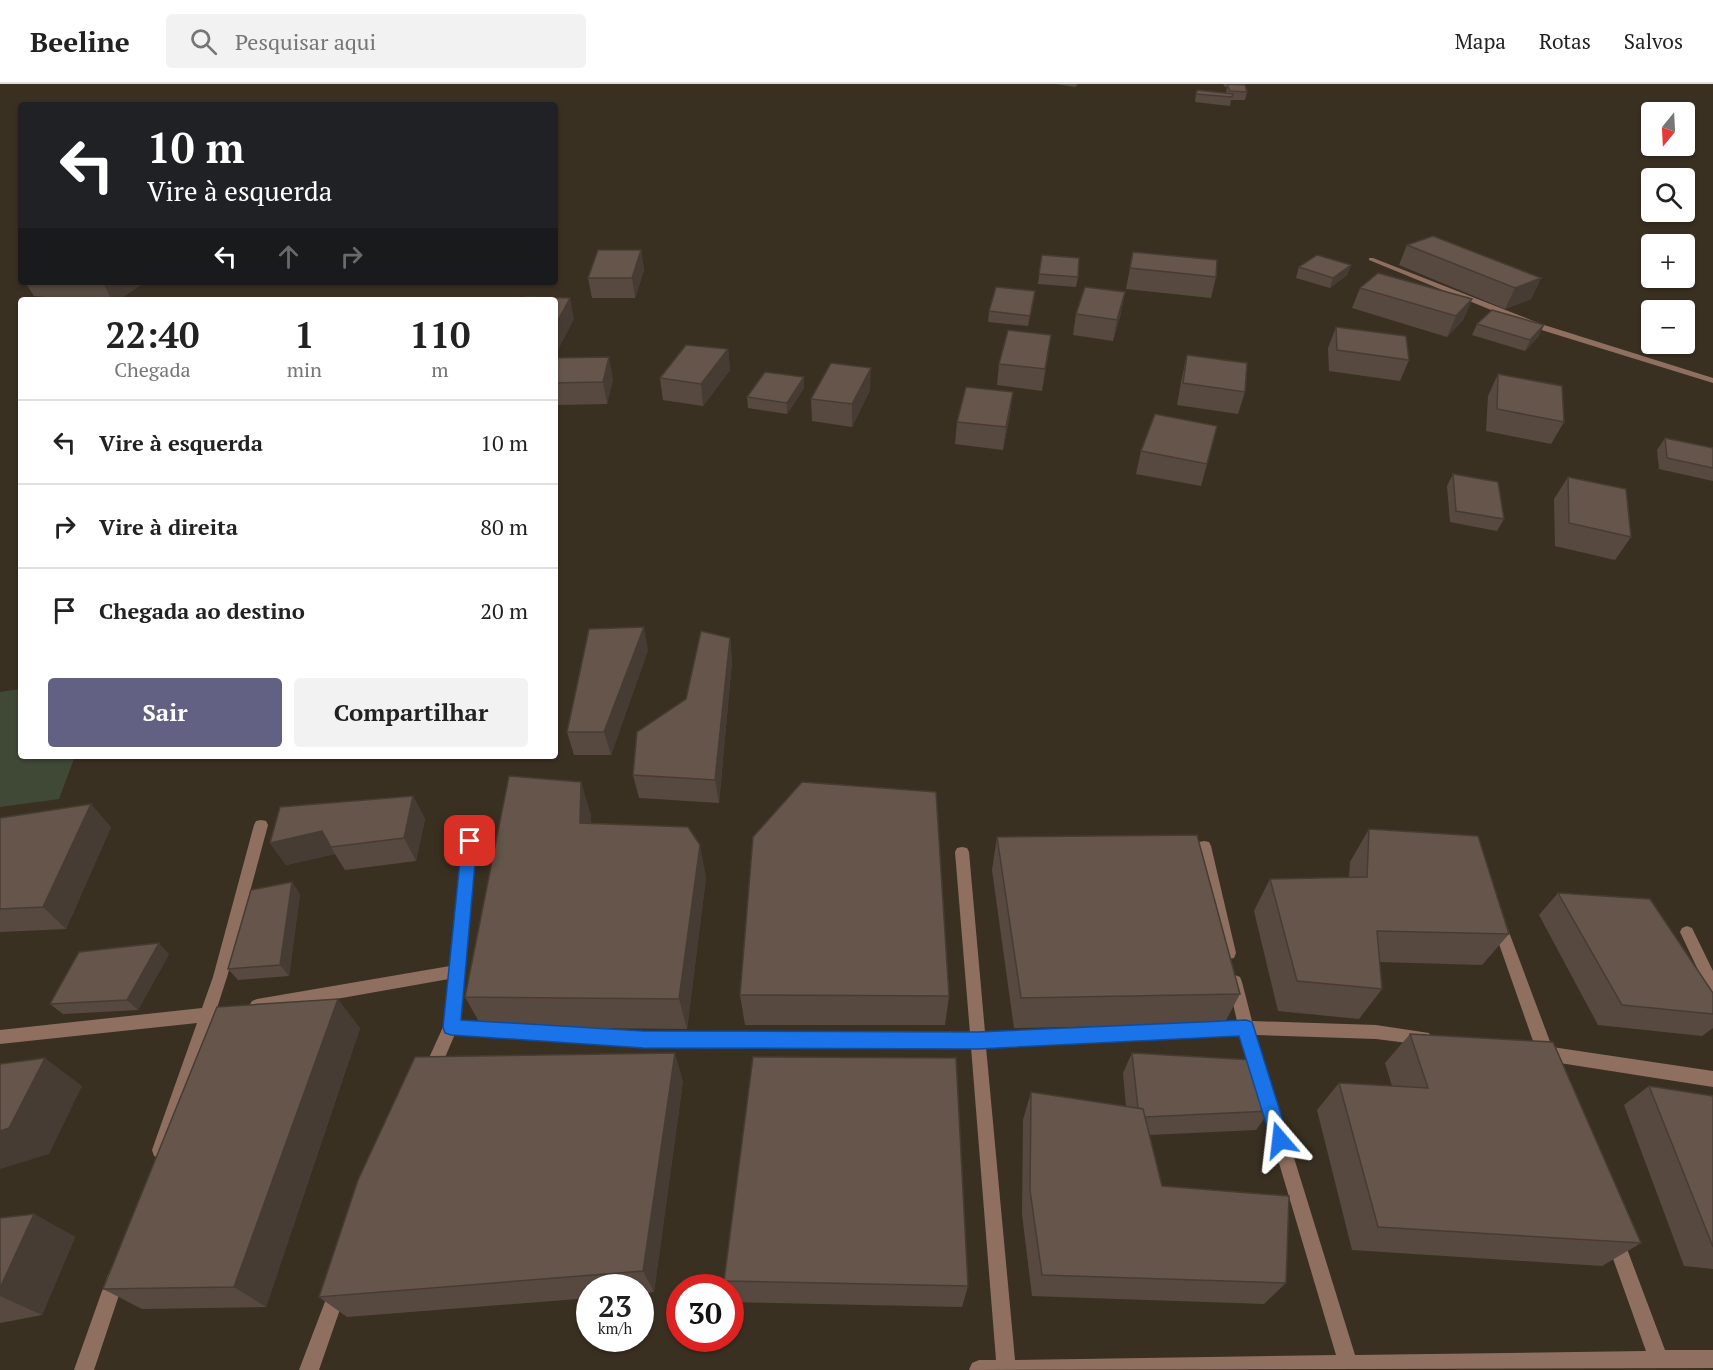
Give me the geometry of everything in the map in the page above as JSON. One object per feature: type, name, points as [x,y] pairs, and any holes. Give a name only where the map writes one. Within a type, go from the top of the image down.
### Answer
[{"type":"street","points":[[1371,259],[1538,326],[1713,381]]},
{"type":"street","points":[[153,1170],[220,977],[261,825]]},
{"type":"street","points":[[427,1080],[451,1027],[470,841]]},
{"type":"street","points":[[1204,846],[1246,1028],[1348,1364]]},
{"type":"street","points":[[962,852],[1006,1370]]},
{"type":"street","points":[[1493,908],[1555,1076]]},
{"type":"street","points":[[1687,932],[1713,986]]},
{"type":"street","points":[[0,1037],[207,1015],[457,971]]},
{"type":"street","points":[[451,1027],[643,1039],[978,1040],[1246,1028],[1376,1032],[1444,1041]]},
{"type":"street","points":[[1524,1051],[1713,1079]]},
{"type":"street","points":[[1611,1228],[1659,1359]]},
{"type":"street","points":[[84,1370],[122,1259]]},
{"type":"street","points":[[309,1370],[340,1282]]},
{"type":"street","points":[[979,1370],[1348,1364],[1565,1365],[1659,1359],[1713,1359]]},
{"type":"green space","points":[[18,689],[18,759],[74,759],[59,799],[0,807],[0,692]]},
{"type":"building","points":[[1227,84],[1245,85],[1247,92],[1230,91]]},
{"type":"building","points":[[1197,90],[1233,94],[1232,97],[1196,94]]},
{"type":"building","points":[[1433,236],[1541,278],[1515,288],[1407,245]]},
{"type":"building","points":[[598,250],[641,250],[632,278],[588,278]]},
{"type":"building","points":[[1133,252],[1217,260],[1216,277],[1130,268]]},
{"type":"building","points":[[1042,255],[1079,258],[1078,277],[1039,274]]},
{"type":"building","points":[[1317,255],[1351,265],[1333,278],[1299,267]]},
{"type":"building","points":[[1378,273],[1472,299],[1456,316],[1360,288]]},
{"type":"building","points":[[996,287],[1035,291],[1030,316],[989,311]]},
{"type":"building","points":[[1085,287],[1125,292],[1117,320],[1076,314]]},
{"type":"building","points":[[558,298],[570,298],[558,320]]},
{"type":"building","points":[[1492,310],[1544,325],[1530,340],[1477,324]]},
{"type":"building","points":[[1336,327],[1406,336],[1409,360],[1337,350]]},
{"type":"building","points":[[1008,330],[1051,335],[1045,369],[999,364]]},
{"type":"building","points":[[686,345],[728,349],[701,384],[660,378]]},
{"type":"building","points":[[1187,355],[1247,363],[1245,392],[1183,383]]},
{"type":"building","points":[[609,357],[603,382],[558,383],[558,358]]},
{"type":"building","points":[[831,363],[871,368],[852,404],[811,399]]},
{"type":"building","points":[[765,372],[804,377],[787,403],[747,397]]},
{"type":"building","points":[[1498,374],[1562,386],[1564,422],[1497,409]]},
{"type":"building","points":[[966,387],[1013,392],[1006,427],[957,422]]},
{"type":"building","points":[[1155,414],[1217,426],[1207,464],[1141,451]]},
{"type":"building","points":[[1665,438],[1713,448],[1713,468],[1667,458]]},
{"type":"building","points":[[1453,474],[1498,482],[1504,519],[1456,511]]},
{"type":"building","points":[[1568,477],[1626,489],[1631,537],[1569,523]]},
{"type":"building","points":[[644,627],[604,732],[567,732],[589,629]]},
{"type":"building","points":[[701,631],[730,638],[715,780],[633,775],[637,732],[686,699]]},
{"type":"building","points":[[509,776],[581,782],[580,823],[688,827],[700,845],[679,999],[465,997]]},
{"type":"building","points":[[802,782],[936,792],[949,996],[740,995],[753,837]]},
{"type":"building","points":[[413,796],[404,838],[331,847],[322,831],[270,843],[280,807]]},
{"type":"building","points":[[91,804],[43,907],[0,909],[0,818]]},
{"type":"building","points":[[1369,829],[1478,836],[1509,934],[1377,931],[1382,989],[1297,981],[1270,879],[1367,877]]},
{"type":"building","points":[[1197,835],[1240,994],[1021,998],[997,837]]},
{"type":"building","points":[[292,882],[280,965],[228,969],[251,890]]},
{"type":"building","points":[[1558,893],[1650,899],[1713,993],[1713,1014],[1622,1005]]},
{"type":"building","points":[[159,943],[127,1000],[50,1004],[79,952]]},
{"type":"building","points":[[338,999],[234,1287],[103,1289],[217,1007]]},
{"type":"building","points":[[1410,1034],[1553,1042],[1641,1243],[1378,1227],[1339,1083],[1428,1088]]},
{"type":"building","points":[[675,1053],[643,1271],[576,1274],[576,1276],[319,1297],[358,1180],[415,1057]]},
{"type":"building","points":[[1132,1053],[1254,1060],[1270,1111],[1145,1117],[1143,1109],[1138,1108]]},
{"type":"building","points":[[753,1057],[956,1058],[968,1286],[744,1281],[744,1274],[725,1274]]},
{"type":"building","points":[[45,1058],[9,1128],[0,1131],[0,1064]]},
{"type":"building","points":[[1649,1086],[1713,1096],[1713,1247]]},
{"type":"building","points":[[1031,1092],[1143,1109],[1162,1186],[1289,1196],[1286,1283],[1042,1275],[1030,1190]]},
{"type":"building","points":[[34,1214],[0,1288],[0,1218]]},
{"type":"route","points":[[470,841],[451,1027],[643,1039],[978,1040],[1246,1028],[1280,1140]]}]
